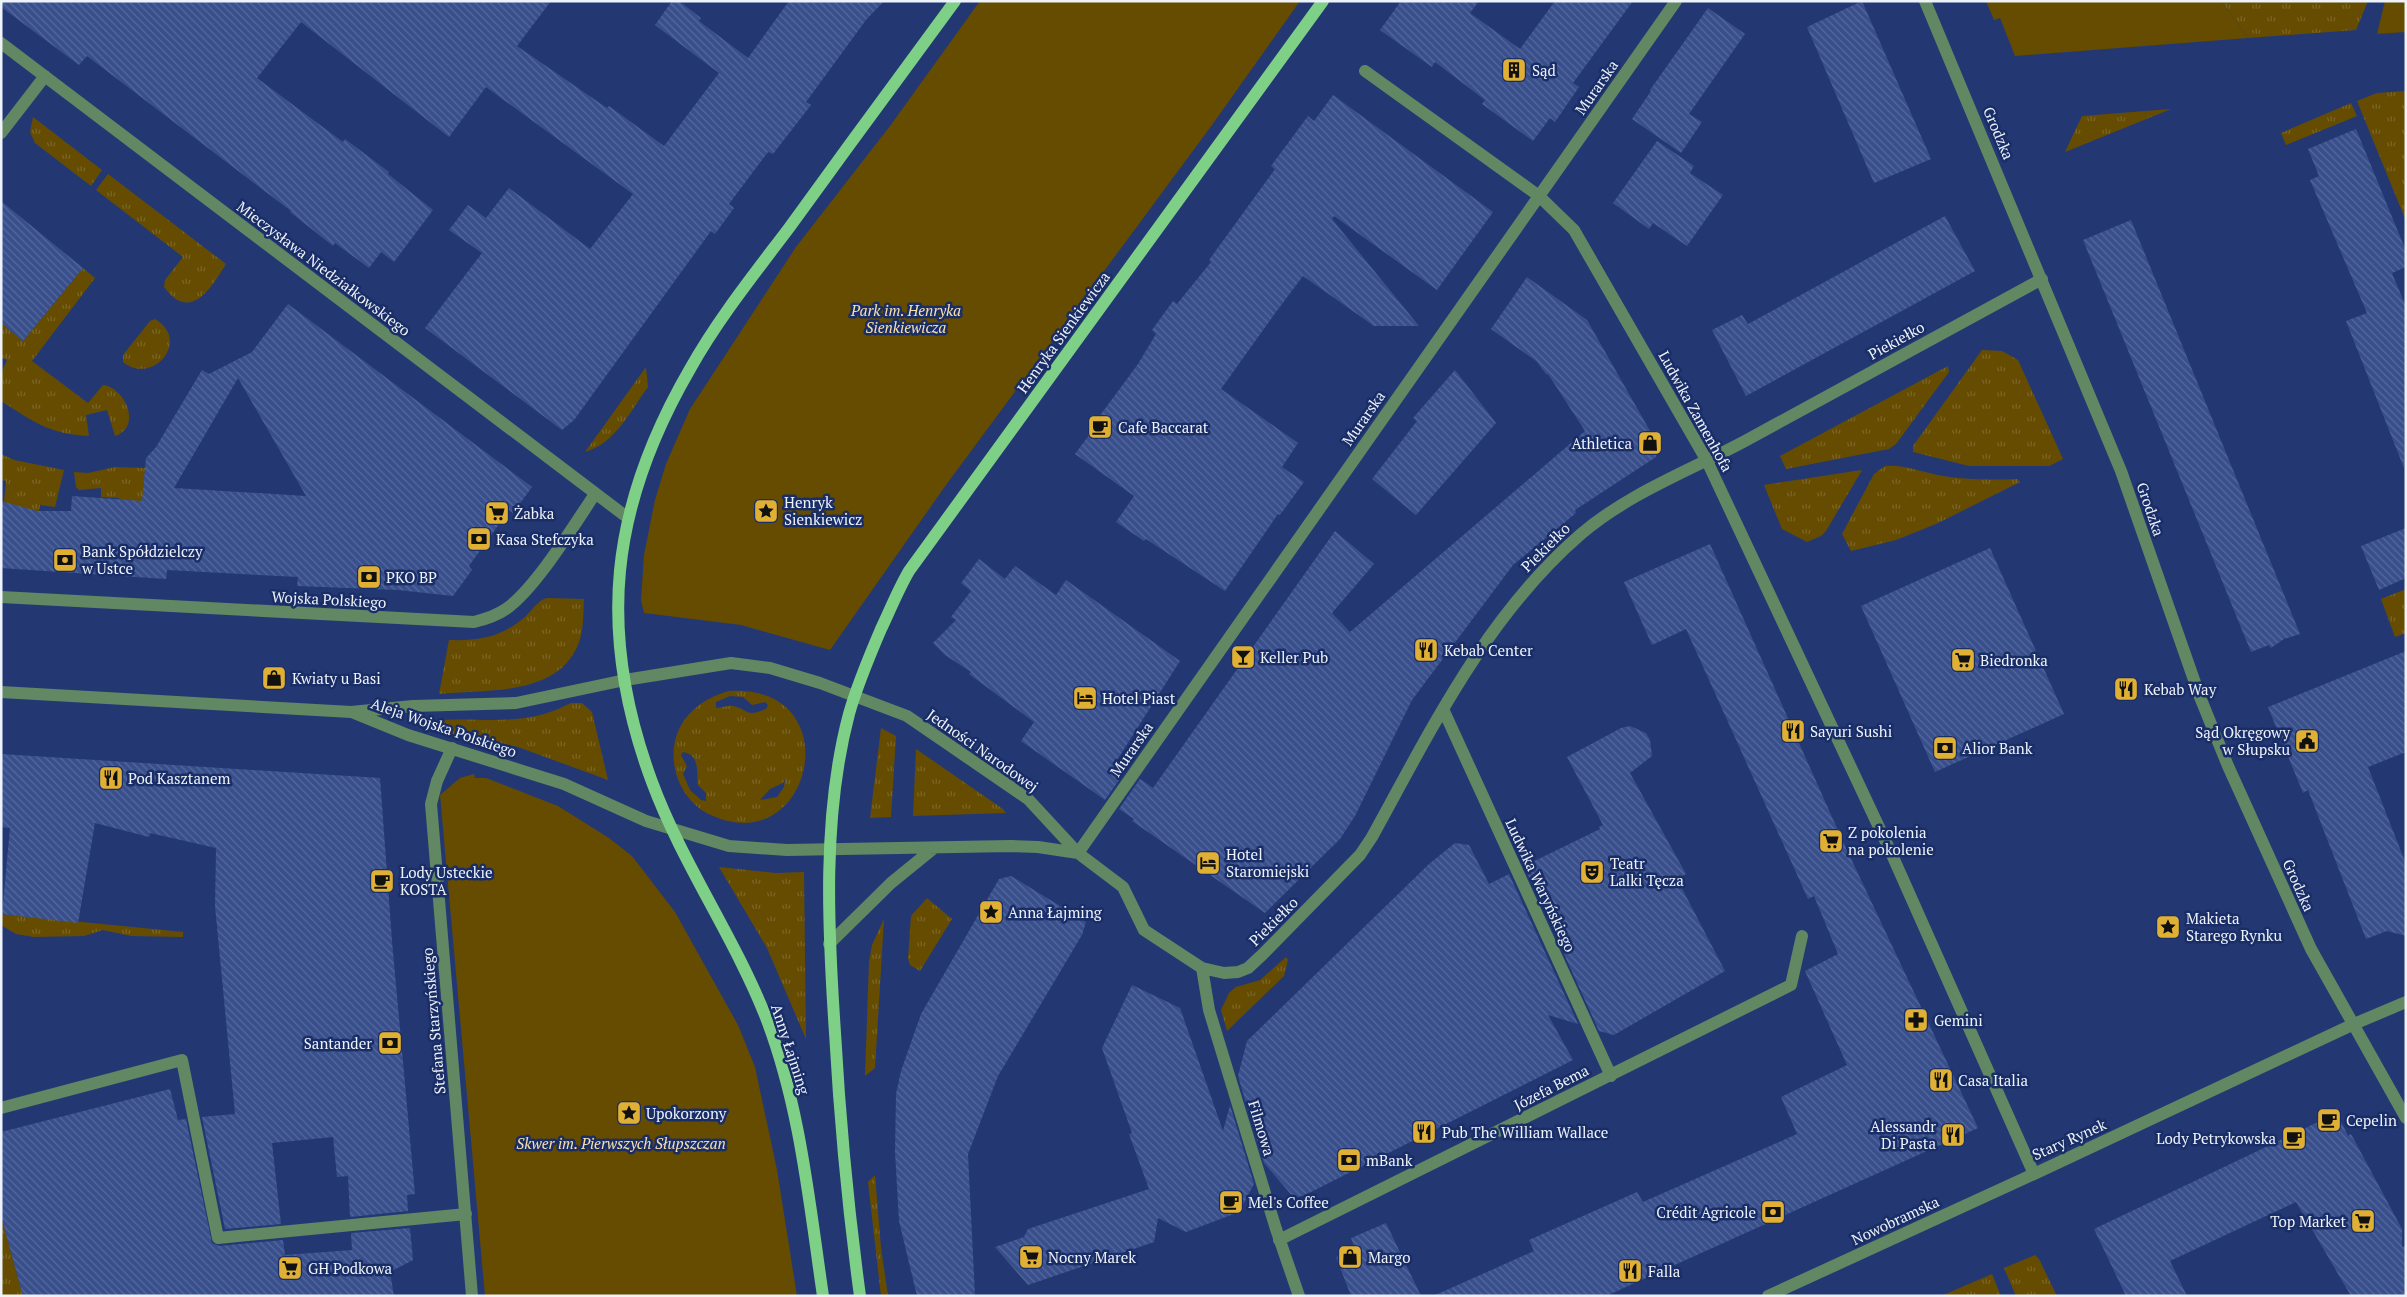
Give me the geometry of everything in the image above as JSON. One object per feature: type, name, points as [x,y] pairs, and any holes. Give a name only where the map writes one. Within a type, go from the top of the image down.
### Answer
[{"type":"main road","points":[[625,680],[619,641],[618,594],[622,548],[628,518],[645,458],[663,418],[692,365],[756,273],[954,1]]},
{"type":"main road","name":"Henryka Sienkiewicza","points":[[831,850],[840,758],[854,695],[909,571],[1323,1]]},
{"type":"main road","name":"Anny Łajming","points":[[625,680],[632,716],[652,782],[688,864],[764,1013],[780,1057],[794,1108],[823,1296]]},
{"type":"main road","points":[[831,850],[829,944],[843,1150],[860,1296]]},
{"type":"street","name":"Murarska","points":[[1078,854],[1676,1]]},
{"type":"street","name":"Grodzka","points":[[1925,1],[2121,471],[2200,697],[2225,758],[2311,949],[2406,1118]]},
{"type":"street","name":"Mieczysława Niedziałkowskiego","points":[[1,43],[628,518]]},
{"type":"street","name":"Ludwika Zamenhofa","points":[[1365,71],[1539,196],[1574,230],[1707,461],[1890,852]]},
{"type":"street","points":[[1,133],[45,76]]},
{"type":"street","name":"Piekiełko","points":[[1202,968],[1224,973],[1238,972],[1248,968],[1360,855],[1372,837],[1442,709],[1474,658],[1529,585],[1580,535],[1606,514],[1634,496],[1707,461],[2042,279]]},
{"type":"street","name":"Wojska Polskiego","points":[[1,597],[474,622],[491,618],[508,608],[546,565],[595,494]]},
{"type":"street","name":"Aleja Wojska Polskiego","points":[[351,712],[413,706],[516,703],[625,680],[711,666],[749,664],[820,683],[854,695]]},
{"type":"street","points":[[1,692],[351,712]]},
{"type":"street","name":"Jedności Narodowej","points":[[854,695],[907,716],[1028,799],[1078,854],[1117,881],[1128,895],[1144,930],[1202,968]]},
{"type":"street","name":"Ludwika Waryńskiego","points":[[1442,709],[1611,1076]]},
{"type":"street","name":"Aleja Wojska Polskiego","points":[[351,712],[408,735],[564,784],[646,821],[673,830],[729,846],[760,850],[831,850]]},
{"type":"street","name":"Stefana Starzyńskiego","points":[[452,748],[437,781],[431,804],[472,1296]]},
{"type":"street","name":"Jedności Narodowej","points":[[831,850],[1011,846],[1038,847],[1078,854]]},
{"type":"street","points":[[829,944],[891,882],[934,848]]},
{"type":"street","name":"Stary Rynek","points":[[1890,852],[2034,1174],[2354,1024],[2406,1002]]},
{"type":"street","name":"Józefa Bema","points":[[1279,1240],[1791,985],[1802,936]]},
{"type":"street","name":"Filmowa","points":[[1202,968],[1209,1010],[1279,1240],[1300,1296]]},
{"type":"street","points":[[1,1108],[182,1060],[218,1238],[466,1214]]},
{"type":"street","name":"Nowobramska","points":[[1768,1296],[2034,1174]]},
{"type":"green space","name":"Park im. Henryka Sienkiewicza","points":[[980,1],[1300,1],[1212,125],[946,485],[830,650],[741,625],[644,613],[641,600],[644,555],[655,500],[666,464],[690,409],[796,247],[890,126]]},
{"type":"green space","points":[[1986,1],[2221,1],[2248,38],[2015,56],[2000,18],[1994,20]]},
{"type":"green space","points":[[2221,1],[2368,1],[2356,30],[2248,38]]},
{"type":"green space","points":[[2385,1],[2406,1],[2406,32],[2377,34]]},
{"type":"green space","points":[[2406,91],[2406,221],[2357,101],[2377,93]]},
{"type":"green space","points":[[2351,103],[2357,116],[2286,145],[2281,133]]},
{"type":"green space","points":[[2171,109],[2065,152],[2082,116]]},
{"type":"green space","points":[[33,117],[102,170],[91,186],[35,143],[30,132]]},
{"type":"green space","points":[[108,174],[226,264],[200,298],[192,302],[183,302],[174,298],[164,287],[165,280],[183,257],[96,190]]},
{"type":"green space","points":[[83,268],[95,278],[32,361],[88,403],[103,385],[118,393],[128,408],[129,417],[128,425],[115,436],[107,410],[86,415],[89,436],[75,435],[42,426],[1,401],[1,373],[7,360],[1,357],[1,323],[23,341]]},
{"type":"green space","points":[[155,319],[165,328],[170,338],[169,349],[164,358],[156,365],[145,368],[134,368],[123,362],[123,355],[150,321]]},
{"type":"green space","points":[[1982,350],[2002,351],[2018,360],[2063,459],[2049,466],[1969,466],[1913,452],[1913,446]]},
{"type":"green space","points":[[1948,366],[1949,372],[1896,444],[1889,449],[1786,469],[1780,456]]},
{"type":"green space","points":[[646,367],[648,387],[628,416],[614,434],[596,448],[585,452]]},
{"type":"green space","points":[[1,454],[14,460],[64,470],[55,507],[40,505],[39,511],[3,510],[6,481],[1,480]]},
{"type":"green space","points":[[1885,466],[1907,467],[1936,475],[1952,477],[2017,479],[2020,482],[1936,524],[1896,540],[1851,551],[1842,534],[1874,474]]},
{"type":"green space","points":[[115,467],[145,468],[142,508],[119,507],[119,498],[101,497],[101,488],[79,490],[76,487],[74,472],[88,473]]},
{"type":"green space","points":[[1862,470],[1826,531],[1821,536],[1807,542],[1782,529],[1764,485]]},
{"type":"green space","points":[[2406,589],[2406,633],[2395,637],[2381,599]]},
{"type":"green space","points":[[547,598],[584,599],[580,640],[568,662],[554,674],[537,682],[518,687],[439,694],[449,640],[471,640],[499,633],[517,623],[538,603]]},
{"type":"green space","points":[[729,691],[768,696],[792,714],[804,740],[804,768],[794,795],[774,814],[746,823],[711,815],[697,806],[681,786],[674,762],[676,737],[688,716],[696,708],[717,695]],"holes":[[[730,696],[743,697],[752,705],[765,702],[768,705],[766,709],[754,713],[733,706],[716,708],[716,702]],[[683,752],[693,757],[697,770],[698,785],[706,793],[706,801],[701,800],[690,790],[683,774],[687,766],[681,755]],[[785,779],[784,787],[777,797],[760,800],[770,789],[783,783]]]},
{"type":"green space","points":[[571,703],[582,703],[592,712],[608,780],[518,747],[448,734],[434,729],[437,720],[521,719],[554,711]]},
{"type":"green space","points":[[881,728],[896,736],[891,817],[870,818]]},
{"type":"green space","points":[[916,749],[1003,809],[1006,813],[913,816]]},
{"type":"green space","name":"Skwer im. Pierwszych Słupszczan","points":[[474,774],[475,778],[486,778],[558,806],[609,838],[632,856],[675,912],[738,1025],[755,1067],[777,1170],[797,1296],[485,1296],[440,795],[460,778]]},
{"type":"green space","points":[[719,867],[776,873],[804,872],[806,1039],[767,948]]},
{"type":"green space","points":[[927,898],[952,919],[920,971],[910,965],[908,958],[911,916]]},
{"type":"green space","points":[[1,914],[183,932],[183,937],[131,936],[103,930],[84,936],[34,937],[16,934],[1,925]]},
{"type":"green space","points":[[884,919],[875,1068],[865,1076],[869,962],[872,945]]},
{"type":"green space","points":[[1286,957],[1288,960],[1284,976],[1227,1031],[1221,1010],[1229,993],[1236,987],[1260,980]]},
{"type":"green space","points":[[875,1175],[881,1248],[888,1296],[881,1296],[868,1182]]},
{"type":"green space","points":[[1,1216],[23,1296],[1,1296]]},
{"type":"green space","points":[[2035,1255],[2039,1259],[2057,1296],[2016,1296],[2004,1268]]},
{"type":"green space","points":[[1992,1274],[2001,1296],[1941,1296]]},
{"type":"building","points":[[1,1],[551,1],[517,46],[607,108],[609,106],[664,146],[719,73],[655,25],[672,1],[679,1],[701,18],[699,21],[748,58],[789,1],[884,1],[866,20],[806,102],[811,105],[773,154],[768,152],[729,204],[734,208],[715,234],[711,231],[574,420],[562,430],[425,328],[482,253],[449,230],[468,205],[486,218],[509,188],[590,249],[633,194],[486,87],[449,137],[301,22],[257,78],[343,142],[345,139],[389,172],[388,174],[433,210],[394,262],[381,252],[369,268],[335,243],[333,246],[291,211],[87,56],[79,65],[1,7]]},
{"type":"building","name":"Sąd","points":[[1401,1],[1479,1],[1470,13],[1520,49],[1555,1],[1633,1],[1573,83],[1579,87],[1555,122],[1550,118],[1533,141],[1482,104],[1485,100],[1435,62],[1432,67],[1380,30]]},
{"type":"building","points":[[1862,1],[1931,159],[1874,183],[1807,27]]},
{"type":"building","points":[[1708,8],[1745,34],[1689,114],[1702,122],[1681,153],[1632,119],[1650,90]]},
{"type":"building","points":[[1333,95],[1493,212],[1437,290],[1334,216],[1332,219],[1419,326],[1374,326],[1303,276],[1276,312],[1221,389],[1298,443],[1282,467],[1304,482],[1280,515],[1278,514],[1225,591],[1146,539],[1144,541],[1116,522],[1134,496],[1075,454],[1092,431],[1090,429],[1138,364],[1156,334],[1152,330],[1173,301],[1177,304],[1211,262],[1209,260],[1275,169],[1271,166],[1308,116],[1314,121]]},
{"type":"building","points":[[2356,129],[2406,251],[2406,267],[2392,273],[2406,307],[2404,468],[2346,321],[2367,313],[2310,180],[2319,176],[2308,149]]},
{"type":"building","points":[[1657,141],[1694,166],[1690,173],[1723,195],[1687,246],[1653,223],[1649,229],[1613,203]]},
{"type":"building","points":[[1,201],[83,268],[23,341],[1,323]]},
{"type":"building","points":[[1945,216],[1975,271],[1746,396],[1712,330],[1742,315],[1748,324]]},
{"type":"building","points":[[2131,220],[2300,634],[2284,639],[2271,648],[2269,645],[2251,652],[2083,240]]},
{"type":"building","points":[[1527,277],[1587,320],[1658,445],[1656,457],[1575,510],[1576,513],[1513,565],[1412,700],[1355,816],[1340,839],[1265,913],[1132,821],[1134,819],[1119,809],[1140,779],[1153,788],[1335,531],[1374,564],[1332,613],[1350,632],[1585,431],[1548,374],[1536,361],[1491,329]]},
{"type":"building","points":[[288,304],[532,487],[513,513],[509,510],[469,566],[472,570],[453,596],[398,590],[297,586],[298,577],[167,570],[166,579],[1,568],[1,501],[37,511],[71,511],[72,496],[142,501],[146,458],[156,447],[202,370],[209,374],[252,352]],"holes":[[[238,378],[306,496],[174,488]]]},
{"type":"building","points":[[1455,370],[1496,423],[1416,515],[1372,479],[1417,421],[1413,418]]},
{"type":"building","points":[[2406,528],[2406,578],[2379,590],[2361,546]]},
{"type":"building","points":[[1710,544],[1845,846],[1978,1128],[1606,1296],[1433,1296],[1534,1251],[1529,1240],[1637,1192],[1643,1202],[1797,1134],[1781,1097],[1847,1065],[1805,971],[1838,954],[1814,896],[1808,899],[1686,629],[1652,645],[1624,582]]},
{"type":"building","name":"Biedronka","points":[[1990,548],[2064,714],[1935,772],[1861,606]]},
{"type":"building","points":[[979,559],[1005,579],[1015,566],[1056,595],[1066,580],[1180,661],[1115,763],[1126,770],[1105,800],[1021,741],[1034,722],[969,674],[971,672],[945,655],[933,643],[956,620],[951,617],[971,591],[961,583]]},
{"type":"building","points":[[2406,651],[2406,752],[2368,767],[2406,864],[2406,936],[2387,931],[2366,939],[2308,790],[2303,793],[2268,707]]},
{"type":"building","points":[[1630,726],[1646,733],[1650,740],[1652,756],[1630,773],[1686,874],[1677,879],[1725,971],[1614,1035],[1599,1031],[1524,866],[1600,829],[1599,827],[1603,825],[1567,757],[1621,728]]},
{"type":"building","points":[[1,754],[380,778],[392,941],[415,1194],[407,1195],[408,1211],[350,1217],[348,1176],[337,1177],[333,1137],[272,1143],[281,1224],[225,1229],[202,1117],[235,1114],[215,906],[216,848],[150,833],[149,837],[95,823],[78,923],[2,914],[10,828],[1,827]]},
{"type":"building","points":[[1455,843],[1469,845],[1489,884],[1509,874],[1578,1024],[1548,1015],[1573,1060],[1305,1195],[1294,1198],[1264,1163],[1238,1076],[1247,1041],[1429,864]]},
{"type":"building","points":[[1011,876],[1086,922],[1082,935],[998,1076],[968,1154],[975,1296],[917,1296],[899,1221],[895,1152],[896,1094],[901,1071],[921,1014],[999,879]]},
{"type":"building","points":[[1132,985],[1180,1008],[1223,1131],[1230,1105],[1254,1184],[1239,1212],[1186,1232],[1158,1218],[1154,1242],[1028,1285],[995,1247],[1024,1237],[1028,1229],[1149,1189],[1129,1134],[1132,1133],[1102,1048]]},
{"type":"building","points":[[170,1089],[178,1120],[186,1119],[212,1243],[219,1246],[283,1240],[285,1255],[352,1250],[351,1233],[410,1228],[413,1260],[390,1272],[394,1296],[23,1296],[1,1216],[1,1132]]},
{"type":"building","points":[[2337,1113],[2348,1136],[2351,1134],[2402,1229],[2402,1247],[2406,1245],[2406,1296],[2351,1296],[2296,1202],[2170,1261],[2187,1296],[2126,1296],[2094,1229]]},
{"type":"building","points":[[1386,1223],[1421,1296],[1351,1296],[1336,1257],[1355,1249],[1351,1238]]},
{"type":"place","name":"Sąd","points":[[1514,70]]},
{"type":"place","name":"Cafe Baccarat","points":[[1100,427]]},
{"type":"place","name":"Athletica","points":[[1650,443]]},
{"type":"place","name":"Henryk Sienkiewicz","points":[[766,511]]},
{"type":"place","name":"Żabka","points":[[497,513]]},
{"type":"place","name":"Kasa Stefczyka","points":[[479,539]]},
{"type":"place","name":"Bank Spółdzielczy w Ustce","points":[[65,560]]},
{"type":"place","name":"PKO BP","points":[[369,577]]},
{"type":"place","name":"Kebab Center","points":[[1426,650]]},
{"type":"place","name":"Keller Pub","points":[[1243,657]]},
{"type":"place","name":"Biedronka","points":[[1963,660]]},
{"type":"place","name":"Kwiaty u Basi","points":[[274,678]]},
{"type":"place","name":"Kebab Way","points":[[2126,689]]},
{"type":"place","name":"Hotel Piast","points":[[1085,698]]},
{"type":"place","name":"Sayuri Sushi","points":[[1793,731]]},
{"type":"place","name":"Sąd Okręgowy w Słupsku","points":[[2307,741]]},
{"type":"place","name":"Alior Bank","points":[[1945,748]]},
{"type":"place","name":"Pod Kasztanem","points":[[111,778]]},
{"type":"place","name":"Z pokolenia na pokolenie","points":[[1831,841]]},
{"type":"place","name":"Hotel Staromiejski","points":[[1208,863]]},
{"type":"place","name":"Teatr Lalki Tęcza","points":[[1592,872]]},
{"type":"place","name":"Lody Usteckie KOSTA","points":[[382,881]]},
{"type":"place","name":"Anna Łajming","points":[[991,912]]},
{"type":"place","name":"Makieta Starego Rynku","points":[[2168,927]]},
{"type":"place","name":"Gemini","points":[[1916,1020]]},
{"type":"place","name":"Santander","points":[[390,1043]]},
{"type":"place","name":"Casa Italia","points":[[1941,1080]]},
{"type":"place","name":"Upokorzony","points":[[629,1113]]},
{"type":"place","name":"Cepelin","points":[[2329,1120]]},
{"type":"place","name":"Pub The William Wallace","points":[[1424,1132]]},
{"type":"place","name":"Alessandr Di Pasta","points":[[1953,1135]]},
{"type":"place","name":"Lody Petrykowska","points":[[2294,1138]]},
{"type":"place","name":"mBank","points":[[1349,1160]]},
{"type":"place","name":"Mel's Coffee","points":[[1231,1202]]},
{"type":"place","name":"Crédit Agricole","points":[[1773,1212]]},
{"type":"place","name":"Top Market","points":[[2363,1221]]},
{"type":"place","name":"Nocny Marek","points":[[1031,1257]]},
{"type":"place","name":"Margo","points":[[1350,1257]]},
{"type":"place","name":"GH Podkowa","points":[[290,1268]]},
{"type":"place","name":"Falla","points":[[1630,1271]]}]
